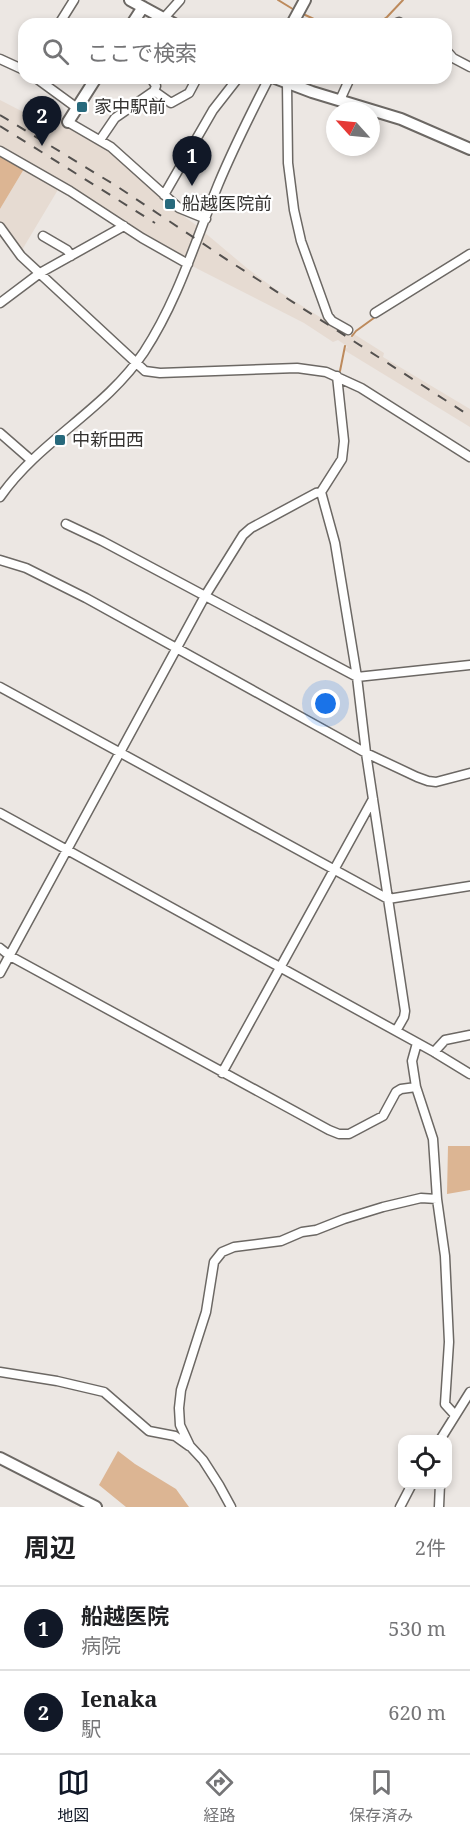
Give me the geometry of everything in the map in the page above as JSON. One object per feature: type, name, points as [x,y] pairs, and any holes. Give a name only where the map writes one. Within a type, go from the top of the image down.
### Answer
[{"type":"main road","points":[[295,18],[305,0]]},
{"type":"main road","points":[[134,18],[138,3],[164,18]]},
{"type":"main road","points":[[68,122],[92,84]]},
{"type":"main road","points":[[290,84],[401,119],[470,149]]},
{"type":"main road","points":[[0,1458],[96,1507]]},
{"type":"street","points":[[63,18],[74,0]]},
{"type":"street","points":[[171,18],[180,0]]},
{"type":"street","points":[[452,57],[470,67]]},
{"type":"street","points":[[0,59],[18,67]]},
{"type":"street","points":[[44,84],[77,108]]},
{"type":"street","points":[[100,140],[115,118],[154,91],[155,84]]},
{"type":"street","points":[[154,91],[171,103],[189,93],[194,84]]},
{"type":"street","points":[[164,195],[213,110],[233,84]]},
{"type":"street","points":[[0,497],[31,460],[107,396],[135,363],[165,313],[188,264],[234,149],[266,84]]},
{"type":"street","points":[[287,84],[288,162],[301,241],[329,319],[348,330]]},
{"type":"street","points":[[340,100],[347,84]]},
{"type":"street","points":[[68,122],[111,147],[183,210],[206,219]]},
{"type":"street","points":[[0,151],[188,264]]},
{"type":"street","points":[[0,303],[40,273],[124,226]]},
{"type":"street","points":[[0,227],[21,256],[145,371],[160,373],[297,368],[318,370],[337,376],[361,388],[470,457]]},
{"type":"street","points":[[43,236],[68,250],[71,256]]},
{"type":"street","points":[[375,314],[470,254]]},
{"type":"street","points":[[0,973],[122,752],[176,648],[243,535],[269,518],[321,492],[342,459],[344,441],[337,376]]},
{"type":"street","points":[[0,434],[31,460]]},
{"type":"street","points":[[321,492],[335,543],[357,677],[366,753],[405,1011],[396,1031]]},
{"type":"street","points":[[66,524],[357,677],[470,665]]},
{"type":"street","points":[[0,560],[27,568],[366,753],[428,782],[470,773]]},
{"type":"street","points":[[0,687],[388,899],[470,886]]},
{"type":"street","points":[[222,1073],[373,799]]},
{"type":"street","points":[[0,813],[470,1074]]},
{"type":"street","points":[[0,948],[9,956],[222,1073],[339,1134],[349,1134],[383,1116],[396,1092],[416,1087]]},
{"type":"street","points":[[434,1052],[445,1040],[470,1035]]},
{"type":"street","points":[[417,1043],[412,1057],[416,1087],[433,1139],[437,1199],[445,1256],[449,1332],[445,1404],[455,1415]]},
{"type":"street","points":[[231,1507],[208,1468],[190,1446],[180,1425],[178,1408],[181,1390],[203,1322],[214,1263],[222,1252],[234,1247],[281,1241],[302,1232],[316,1230],[383,1207],[421,1198],[437,1199]]},
{"type":"street","points":[[0,1372],[57,1381],[104,1392],[149,1431],[175,1436],[190,1446]]},
{"type":"street","points":[[443,1435],[470,1392]]},
{"type":"street","points":[[400,1507],[410,1489]]},
{"type":"street","points":[[439,1507],[440,1489]]},
{"type":"shaded area","points":[[0,100],[33,117],[42,105],[108,150],[179,213],[199,227],[187,257],[183,259],[0,147]]},
{"type":"shaded area","points":[[0,155],[24,169],[0,209]]},
{"type":"shaded area","points":[[24,169],[59,188],[22,250],[0,222],[0,209]]},
{"type":"shaded area","points":[[204,232],[278,291],[352,337],[354,334],[384,353],[383,357],[470,409],[470,427],[344,350],[348,347],[338,340],[333,342],[304,323],[192,266]]},
{"type":"shaded area","points":[[448,1146],[470,1146],[470,1190],[447,1194]]},
{"type":"shaded area","points":[[118,1451],[176,1489],[189,1507],[126,1507],[99,1485]]},
{"type":"waterway","points":[[278,0],[296,11]]},
{"type":"waterway","points":[[386,18],[403,0]]},
{"type":"waterway","points":[[301,13],[312,18]]},
{"type":"waterway","points":[[352,336],[378,315]]},
{"type":"waterway","points":[[340,371],[345,346]]},
{"type":"railway","points":[[0,115],[118,187],[470,416]]},
{"type":"railway","points":[[0,126],[155,223]]},
{"type":"place","name":"家中駅前","points":[[82,107]]},
{"type":"place","name":"Ienaka","points":[[42,146]]},
{"type":"place","name":"船越医院","points":[[192,186]]},
{"type":"place","name":"船越医院前","points":[[170,204]]},
{"type":"place","name":"中新田西","points":[[60,440]]}]
